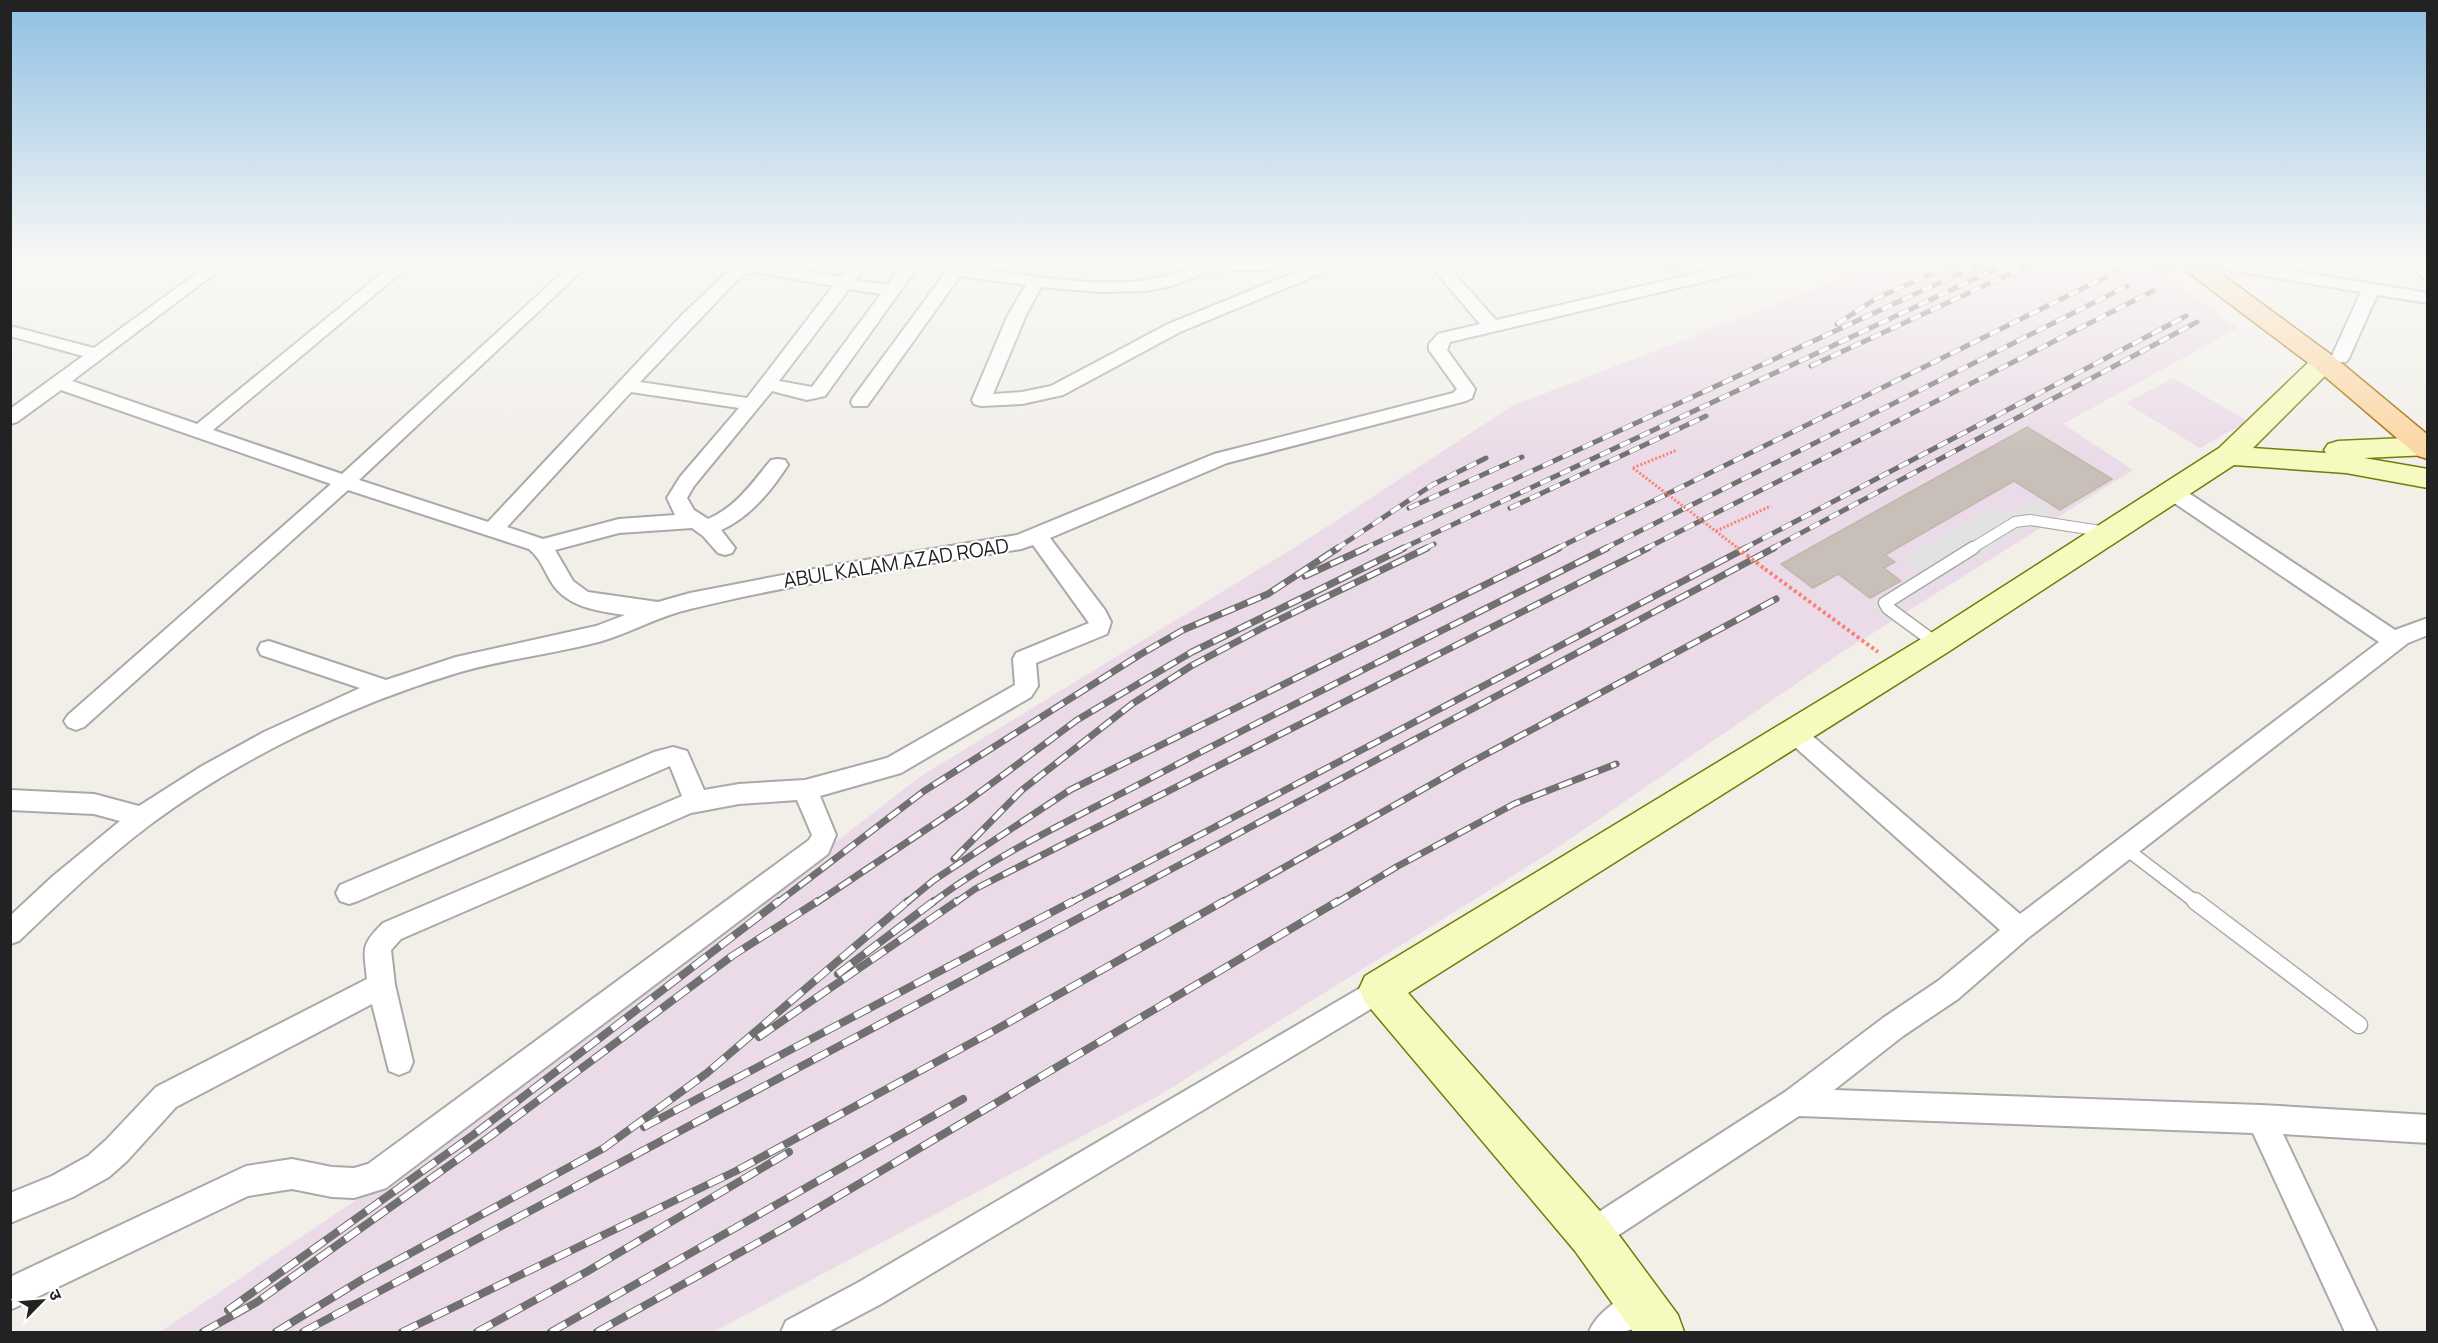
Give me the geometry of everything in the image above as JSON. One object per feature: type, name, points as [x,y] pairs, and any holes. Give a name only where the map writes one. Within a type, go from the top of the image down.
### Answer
[{"type":"main road","points":[[2285,328],[2332,360]]},
{"type":"main road","points":[[2292,328],[2332,360],[2426,444]]},
{"type":"street","points":[[10,418],[133,328]]},
{"type":"street","points":[[199,432],[326,328]]},
{"type":"street","points":[[76,721],[345,482],[512,328]]},
{"type":"street","points":[[492,531],[680,328]]},
{"type":"street","points":[[725,548],[681,508],[677,498],[687,482],[752,404],[811,328]]},
{"type":"street","points":[[767,384],[807,394],[818,392],[864,328]]},
{"type":"street","points":[[860,402],[913,328]]},
{"type":"street","points":[[1012,328],[981,400],[1022,398],[1056,391],[1175,328]]},
{"type":"street","name":"ABUL KALAM AZAD ROAD","points":[[10,933],[62,884],[142,817],[210,773],[298,724],[385,688],[456,665],[600,633],[659,610],[690,601],[796,579],[1004,546],[1037,536],[1221,458],[1459,397],[1465,394],[1466,389],[1438,350],[1438,344],[1451,336],[1484,328]]},
{"type":"street","points":[[797,1332],[870,1293],[1379,989],[1937,644],[2229,455],[2332,360],[2350,328]]},
{"type":"street","points":[[10,332],[98,354]]},
{"type":"street","points":[[60,383],[345,482],[542,546],[550,554],[565,586],[574,594],[587,600],[659,610]]},
{"type":"street","points":[[626,386],[752,404]]},
{"type":"street","points":[[2229,455],[2426,444]]},
{"type":"street","points":[[2229,455],[2346,464],[2427,479]]},
{"type":"street","points":[[542,546],[619,526],[700,525],[737,513],[778,465]]},
{"type":"street","points":[[2171,491],[2394,641]]},
{"type":"street","points":[[399,1062],[381,985],[377,946],[392,931],[696,800],[738,793],[805,790],[867,774],[915,755],[1023,691],[1027,686],[1024,659],[1099,628],[1100,622],[1037,536]]},
{"type":"street","points":[[1591,1235],[1795,1102],[1893,1027],[1948,990],[2019,930],[2394,641],[2427,626]]},
{"type":"street","points":[[269,649],[385,688]]},
{"type":"street","points":[[1794,733],[2019,930]]},
{"type":"street","points":[[349,892],[673,756],[680,758],[696,800]]},
{"type":"street","points":[[10,1294],[246,1181],[292,1174],[343,1183],[354,1183],[375,1177],[819,848],[824,835],[805,790]]},
{"type":"street","points":[[10,800],[94,804],[142,817]]},
{"type":"street","points":[[10,1208],[91,1172],[109,1158],[149,1111],[166,1097],[381,985]]},
{"type":"street","points":[[1379,989],[1591,1235],[1652,1318],[1605,1332]]},
{"type":"street","points":[[1795,1102],[2261,1119],[2427,1129]]},
{"type":"street","points":[[2261,1119],[2361,1332]]},
{"type":"lane","points":[[1937,644],[1888,608],[1885,603],[1887,600],[2015,522],[2030,520],[2109,532]]},
{"type":"lane","points":[[2125,848],[2359,1025]]},
{"type":"path","points":[[1677,450],[1634,468],[1899,668]]},
{"type":"path","points":[[1716,531],[1771,506]]},
{"type":"shaded area","points":[[1715,328],[2238,328],[2063,424],[2133,470],[1841,653],[1554,850],[1160,1095],[713,1332],[160,1332],[489,1111],[921,776],[1302,543],[1512,406]]},
{"type":"shaded area","points":[[2173,378],[2248,421],[2200,448],[2126,403]]},
{"type":"shaded area","points":[[2034,499],[2053,511],[1883,615],[1871,606],[1926,573],[1905,558],[1990,507],[2004,516]]},
{"type":"building","points":[[2027,427],[2112,479],[2060,510],[2014,481],[1885,555],[1895,562],[1884,568],[1901,581],[1870,598],[1838,574],[1813,588],[1781,564]]},
{"type":"railway","points":[[1363,549],[1842,328]]},
{"type":"railway","points":[[1401,549],[1871,328]]},
{"type":"railway","points":[[1811,366],[1894,328]]},
{"type":"railway","points":[[1556,549],[2003,328]]},
{"type":"railway","points":[[1604,549],[2044,328]]},
{"type":"railway","points":[[1645,549],[2081,328]]},
{"type":"railway","points":[[1743,549],[2164,328]]},
{"type":"railway","points":[[1771,549],[2186,328]]},
{"type":"railway","points":[[1510,508],[1706,416]]},
{"type":"railway","points":[[1409,508],[1522,457]]},
{"type":"railway","points":[[1336,549],[1432,485],[1486,458]]},
{"type":"railway","points":[[1424,549],[1434,544]]},
{"type":"railway","points":[[777,903],[924,791],[1141,654],[1183,630],[1268,594],[1338,548]]},
{"type":"railway","points":[[1305,576],[1366,548]]},
{"type":"railway","points":[[816,903],[964,804],[1077,720],[1192,652],[1404,548]]},
{"type":"railway","points":[[954,859],[1022,790],[1132,704],[1191,666],[1268,625],[1427,548]]},
{"type":"railway","points":[[906,903],[934,880],[1070,790],[1559,548]]},
{"type":"railway","points":[[932,903],[983,868],[1068,821],[1607,548]]},
{"type":"railway","points":[[955,903],[975,889],[1648,548]]},
{"type":"railway","points":[[1070,903],[1746,548]]},
{"type":"railway","points":[[1108,903],[1774,548]]},
{"type":"railway","points":[[1221,903],[1464,766],[1776,599]]},
{"type":"railway","points":[[1336,903],[1398,866],[1514,804],[1616,764]]},
{"type":"railway","points":[[228,1310],[473,1135],[779,901]]},
{"type":"railway","points":[[203,1332],[257,1302],[492,1135],[732,956],[818,901]]},
{"type":"railway","points":[[276,1332],[363,1279],[604,1148],[707,1073],[908,901]]},
{"type":"railway","points":[[838,974],[934,901]]},
{"type":"railway","points":[[759,1037],[957,901]]},
{"type":"railway","points":[[644,1127],[1073,901]]},
{"type":"railway","points":[[303,1332],[1111,901]]},
{"type":"railway","points":[[402,1332],[736,1171],[997,1029],[1224,901]]},
{"type":"railway","points":[[597,1332],[786,1227],[1338,901]]},
{"type":"railway","points":[[551,1332],[963,1099]]},
{"type":"railway","points":[[477,1332],[588,1271],[789,1152]]}]
